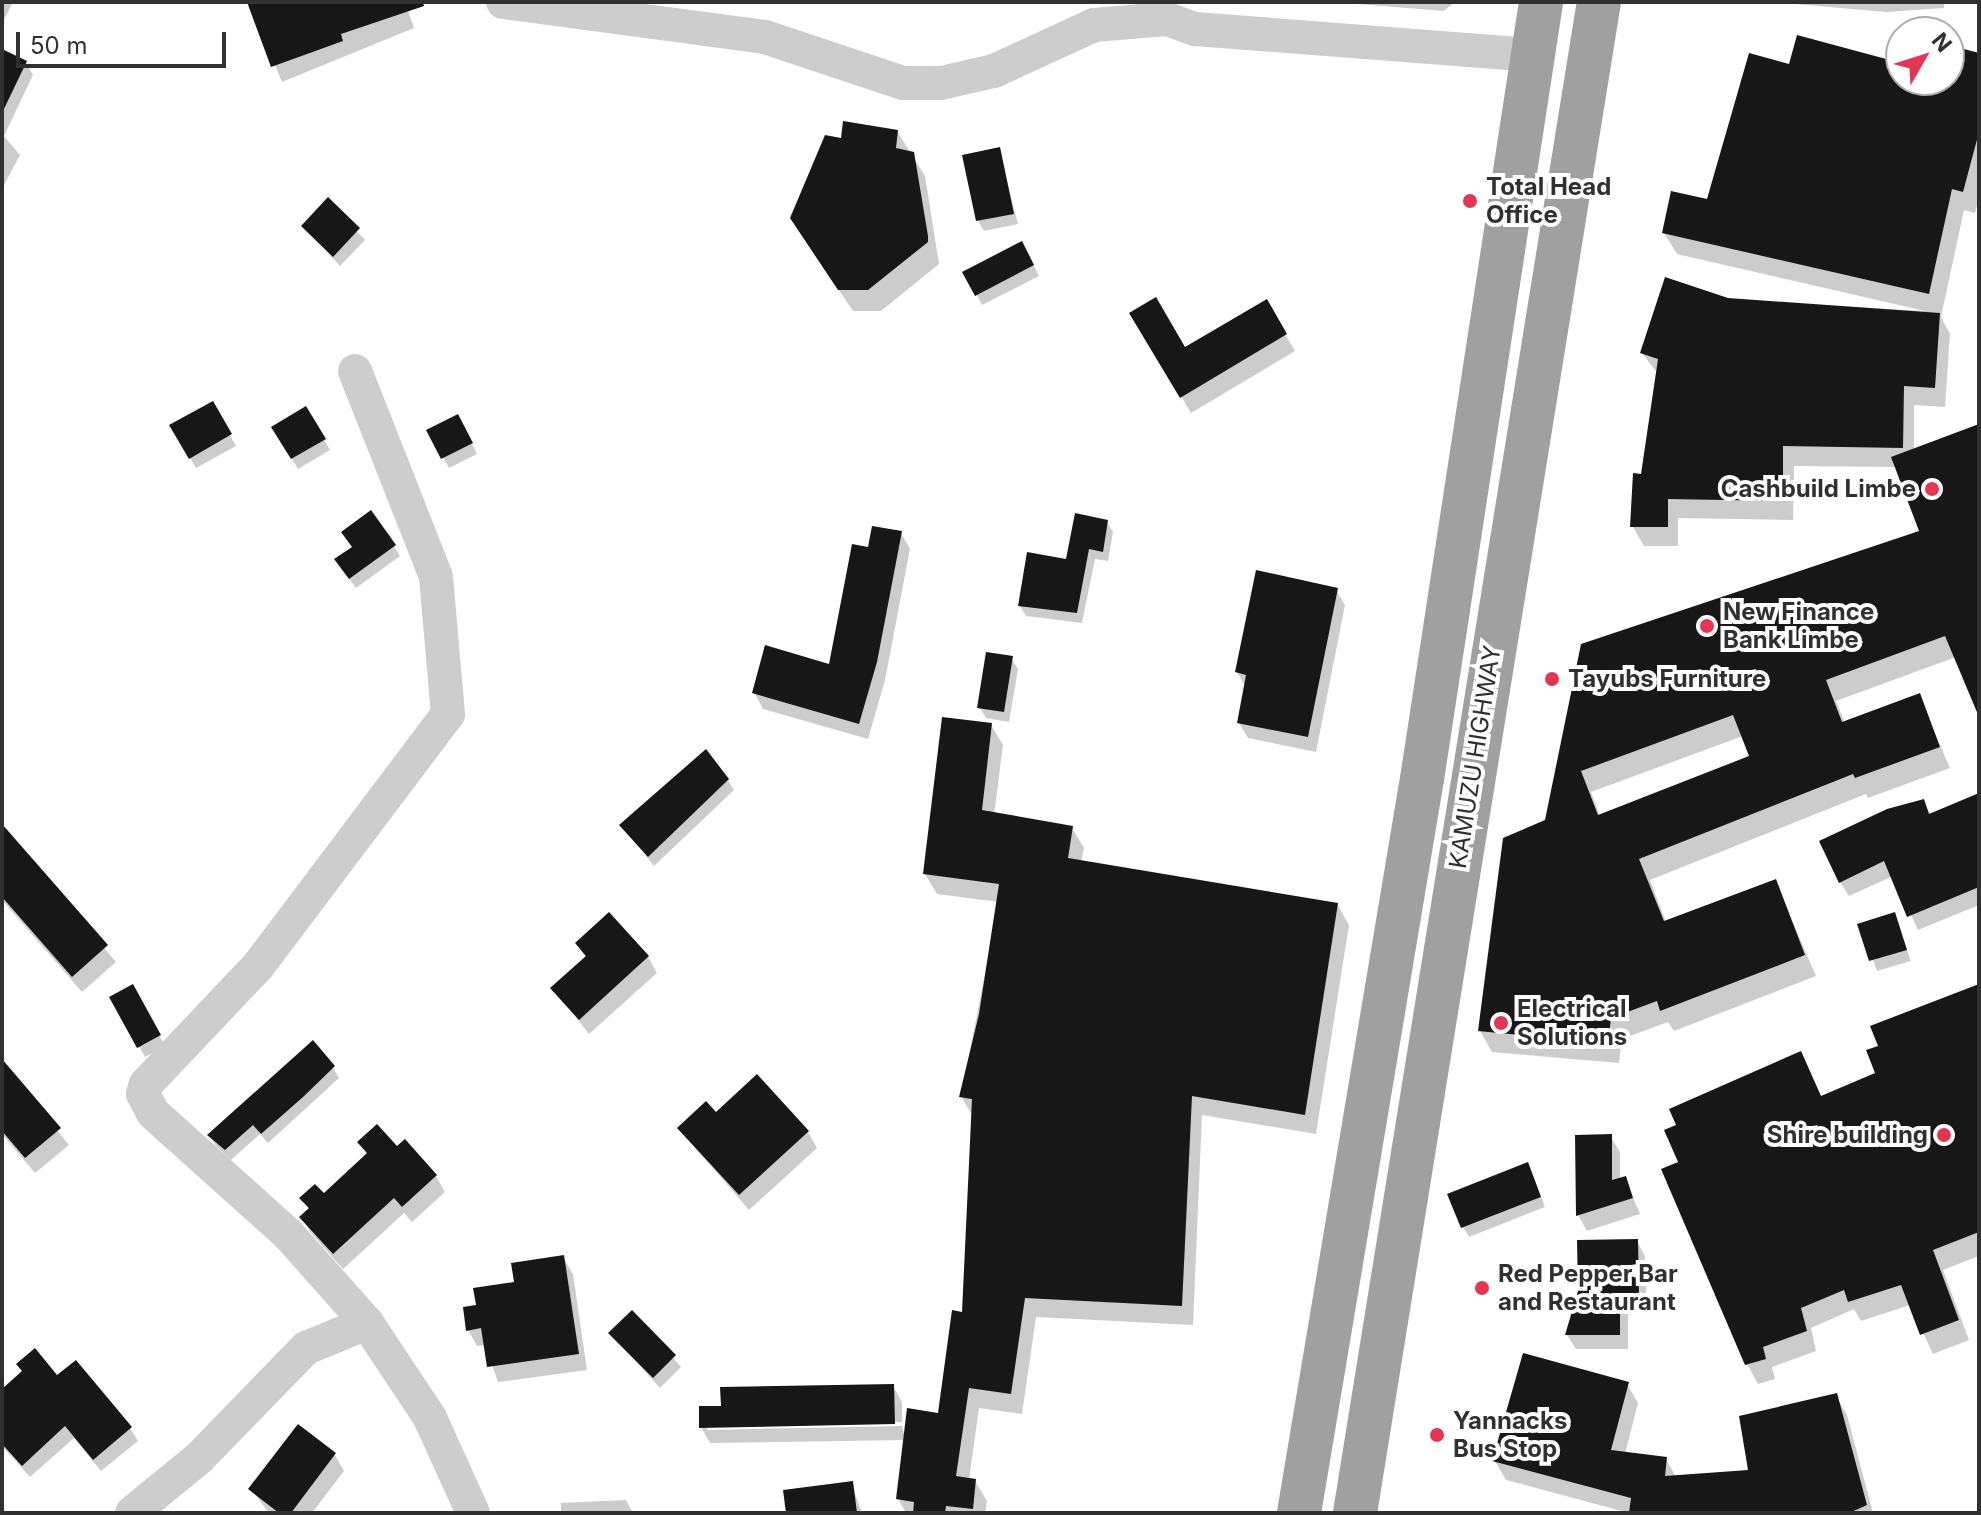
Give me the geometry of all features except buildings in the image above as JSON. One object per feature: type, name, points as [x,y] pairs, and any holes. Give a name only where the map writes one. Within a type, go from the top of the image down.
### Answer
[{"type":"highway","name":"KAMUZU HIGHWAY","points":[[1299,1513],[1420,794],[1541,2]]},
{"type":"highway","name":"KAMUZU HIGHWAY","points":[[1355,1513],[1599,2]]},
{"type":"street","points":[[503,2],[765,37],[903,83],[941,83],[994,71],[1094,25],[1160,10],[1195,29],[1533,55]]},
{"type":"street","points":[[355,371],[436,577],[448,714],[268,954],[146,1084],[143,1094],[153,1113],[288,1234],[367,1323],[430,1418],[473,1513]]},
{"type":"street","points":[[132,1513],[199,1458],[306,1348],[367,1323]]},
{"type":"place","name":"Total Head Office","points":[[1470,201]]},
{"type":"place","name":"Cashbuild Limbe","points":[[1932,489]]},
{"type":"place","name":"New Finance Bank Limbe","points":[[1707,626]]},
{"type":"place","name":"Tayubs Furniture","points":[[1552,679]]},
{"type":"place","name":"Electrical Solutions","points":[[1501,1023]]},
{"type":"place","name":"Shire building","points":[[1944,1135]]},
{"type":"place","name":"Red Pepper Bar and Restaurant","points":[[1482,1288]]},
{"type":"place","name":"Yannacks Bus Stop","points":[[1437,1435]]}]
